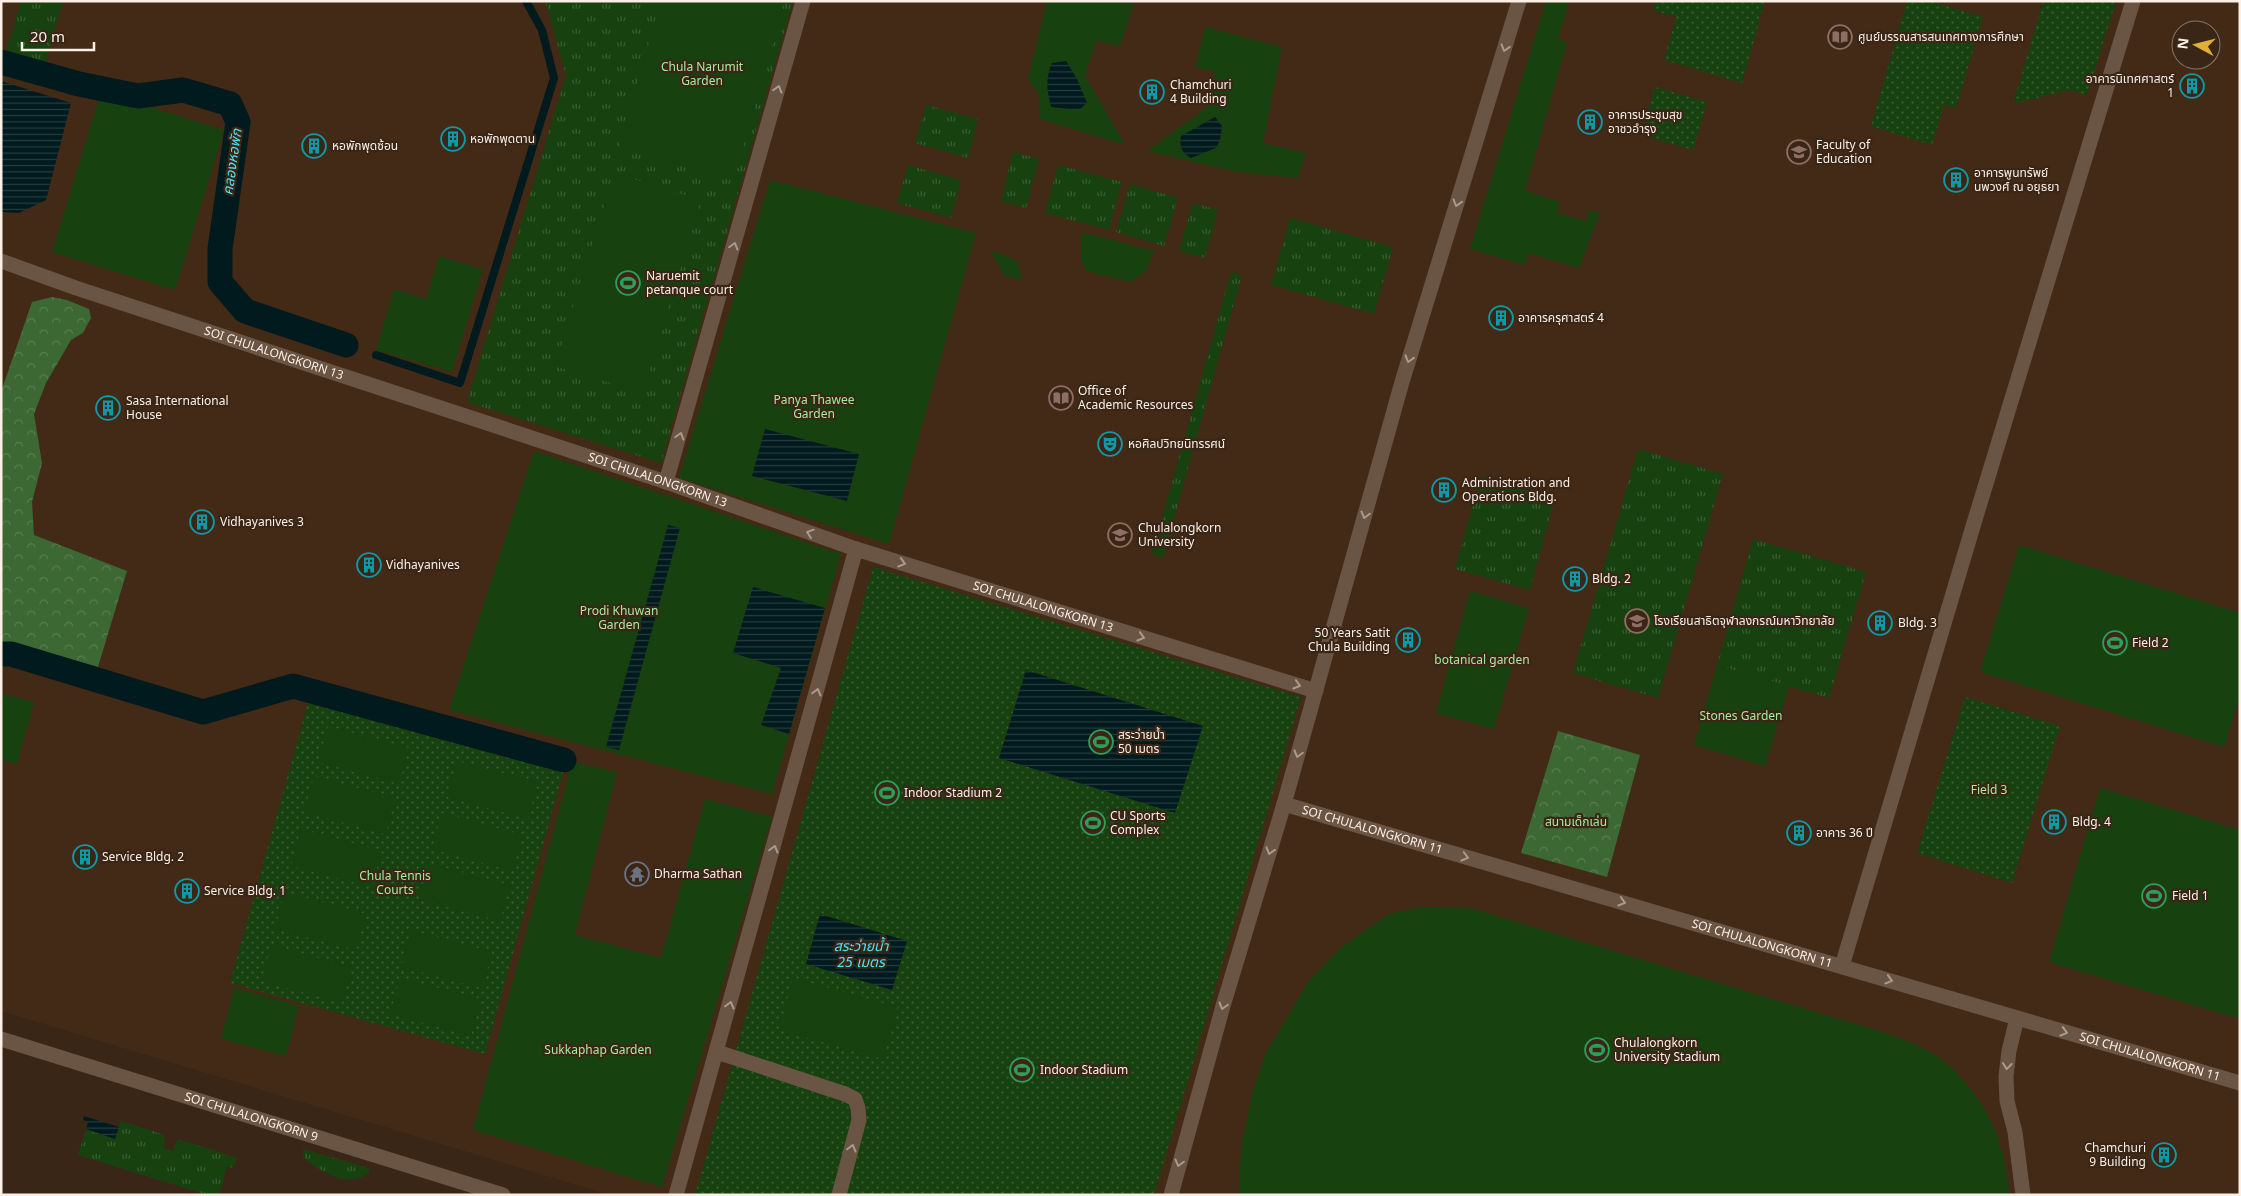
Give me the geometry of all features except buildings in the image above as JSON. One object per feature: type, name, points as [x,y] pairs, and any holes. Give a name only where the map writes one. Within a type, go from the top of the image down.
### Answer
[{"type":"street","points":[[666,482],[803,1]]},
{"type":"street","points":[[1171,1195],[1223,1006],[1284,804],[1402,382],[1519,1]]},
{"type":"street","points":[[1842,966],[1982,495],[2134,1]]},
{"type":"street","name":"SOI CHULALONGKORN 13","points":[[1,261],[86,291],[666,482],[856,549],[1316,691]]},
{"type":"street","points":[[676,1195],[856,549]]},
{"type":"street","name":"SOI CHULALONGKORN 11","points":[[1284,804],[2240,1083]]},
{"type":"street","points":[[2017,1018],[2009,1051],[2006,1076],[2008,1101],[2015,1132],[2023,1195]]},
{"type":"street","name":"SOI CHULALONGKORN 9","points":[[1,1039],[493,1193]]},
{"type":"street","points":[[717,1052],[845,1094],[855,1099],[859,1120],[839,1195]]},
{"type":"shaded area","name":"Chulalongkorn University","points":[[1,1],[2240,1],[2240,1195],[610,1195],[1,1011]]},
{"type":"green space","points":[[21,1],[63,1],[44,68],[5,56]]},
{"type":"green space","points":[[544,1],[793,1],[661,463],[467,402],[566,75]]},
{"type":"green space","name":"Chula Narumit Garden","points":[[661,1],[784,1],[734,180],[619,147]]},
{"type":"green space","points":[[1047,1],[1134,3],[1120,46],[1096,41],[1085,76],[1125,145],[1040,119],[1039,95],[1028,79]]},
{"type":"green space","points":[[1546,1],[1569,1],[1558,40],[1567,42],[1525,191],[1559,201],[1557,213],[1586,221],[1589,210],[1600,213],[1579,268],[1529,253],[1525,265],[1470,249]]},
{"type":"green space","points":[[1655,1],[1765,1],[1742,83],[1664,60],[1676,17],[1653,10]]},
{"type":"green space","points":[[1907,1],[1929,1],[1983,17],[1956,108],[1944,105],[1932,145],[1871,126]]},
{"type":"green space","points":[[2043,1],[2116,1],[2087,95],[2068,90],[2013,104]]},
{"type":"green space","points":[[1205,27],[1282,47],[1263,143],[1306,153],[1298,178],[1237,172],[1147,151],[1206,108],[1215,72],[1195,67]]},
{"type":"green space","points":[[1655,87],[1707,102],[1693,150],[1641,135]]},
{"type":"green space","points":[[101,92],[224,130],[175,290],[52,252]]},
{"type":"green space","points":[[926,105],[978,119],[968,158],[915,143]]},
{"type":"green space","points":[[1013,152],[1039,159],[1026,208],[1001,201]]},
{"type":"green space","points":[[908,165],[961,180],[951,218],[897,203]]},
{"type":"green space","points":[[1058,165],[1122,182],[1109,230],[1045,213]]},
{"type":"green space","name":"Naruemit petanque court","points":[[614,173],[701,200],[643,393],[555,366]]},
{"type":"green space","name":"Panya Thawee Garden","points":[[770,180],[976,233],[889,544],[679,478]]},
{"type":"green space","points":[[1130,184],[1178,198],[1164,246],[1116,232]]},
{"type":"green space","points":[[1193,203],[1218,210],[1205,258],[1179,251]]},
{"type":"green space","points":[[1290,218],[1393,247],[1374,314],[1271,285]]},
{"type":"green space","points":[[1081,232],[1154,251],[1146,271],[1130,282],[1086,271],[1081,259]]},
{"type":"green space","points":[[991,252],[999,253],[1017,261],[1022,279],[1005,276]]},
{"type":"green space","points":[[439,256],[483,269],[452,372],[376,350],[394,289],[426,299]]},
{"type":"green space","points":[[1231,272],[1242,275],[1163,558],[1152,554]]},
{"type":"green space","points":[[52,297],[67,300],[89,309],[91,318],[83,333],[71,340],[46,383],[34,414],[42,463],[32,502],[34,535],[127,571],[98,667],[15,643],[1,644],[1,392],[32,302]]},
{"type":"green space","points":[[1638,449],[1723,474],[1658,698],[1573,673]]},
{"type":"green space","name":"Prodi Khuwan Garden","points":[[534,451],[841,554],[772,794],[449,710]]},
{"type":"green space","points":[[1481,476],[1555,497],[1530,590],[1455,569]]},
{"type":"green space","points":[[1753,539],[1866,572],[1829,698],[1717,665]]},
{"type":"green space","name":"Field 2","points":[[2019,545],[2240,613],[2240,696],[2224,747],[1980,672]]},
{"type":"green space","points":[[873,567],[1301,697],[1154,1195],[695,1195]]},
{"type":"green space","name":"botanical garden","points":[[1470,591],[1529,608],[1494,729],[1436,713]]},
{"type":"green space","name":"Stones Garden","points":[[1717,665],[1789,686],[1765,766],[1694,745]]},
{"type":"green space","points":[[1,693],[34,702],[17,764],[1,760]]},
{"type":"green space","name":"Field 3","points":[[1965,697],[2060,726],[2012,883],[1917,853]]},
{"type":"green space","name":"Chula Tennis Courts","points":[[309,699],[564,769],[485,1054],[230,983]]},
{"type":"green space","points":[[328,726],[409,748],[399,784],[318,762]]},
{"type":"green space","name":"สนามเด็กเล่น","points":[[1558,731],[1640,755],[1607,877],[1521,853]]},
{"type":"green space","points":[[457,761],[538,782],[528,819],[447,797]]},
{"type":"green space","name":"Sukkaphap Garden","points":[[572,762],[617,772],[575,935],[661,958],[705,799],[772,817],[662,1187],[473,1130]]},
{"type":"green space","points":[[314,776],[395,798],[386,834],[304,812]]},
{"type":"green space","name":"Field 1","points":[[2100,788],[2240,830],[2240,1019],[2049,962]]},
{"type":"green space","points":[[442,813],[523,835],[513,871],[432,849]]},
{"type":"green space","points":[[301,829],[382,851],[372,887],[291,866]]},
{"type":"green space","points":[[428,863],[510,885],[500,921],[419,900]]},
{"type":"green space","points":[[285,892],[366,914],[356,950],[275,929]]},
{"type":"green space","name":"Chulalongkorn University Stadium","points":[[1422,907],[1470,908],[1911,1042],[1949,1065],[1983,1107],[1991,1120],[2001,1147],[2010,1195],[1239,1195],[1241,1148],[1252,1094],[1265,1055],[1308,982],[1339,949],[1389,914]]},
{"type":"green space","points":[[411,930],[492,952],[482,988],[401,967]]},
{"type":"green space","points":[[271,945],[352,967],[342,1003],[261,981]]},
{"type":"green space","points":[[400,978],[481,999],[471,1036],[390,1014]]},
{"type":"green space","points":[[793,978],[898,1007],[883,1059],[779,1030]]},
{"type":"green space","points":[[234,988],[299,1006],[286,1056],[221,1039]]},
{"type":"green space","points":[[121,1121],[165,1135],[163,1148],[172,1151],[178,1139],[237,1158],[233,1168],[227,1166],[219,1195],[208,1195],[78,1155],[86,1129],[115,1139]]},
{"type":"green space","points":[[303,1149],[369,1168],[369,1173],[361,1178],[344,1179],[335,1177],[304,1158]]},
{"type":"water","points":[[1066,61],[1077,79],[1087,103],[1079,110],[1051,107],[1047,85],[1048,75],[1052,63]]},
{"type":"water","points":[[1,81],[71,103],[46,200],[19,213],[1,212]]},
{"type":"water","points":[[1215,117],[1222,126],[1220,140],[1216,148],[1191,158],[1183,152],[1180,143],[1181,136]]},
{"type":"water","points":[[765,429],[859,454],[847,501],[752,476]]},
{"type":"water","points":[[668,525],[680,528],[619,750],[606,747]]},
{"type":"water","points":[[753,587],[825,608],[789,734],[761,725],[781,668],[733,653]]},
{"type":"water","name":"สระว่ายน้ำ 50 เมตร","points":[[1026,670],[1203,726],[1175,813],[999,758]]},
{"type":"water","name":"สระว่ายน้ำ 25 เมตร","points":[[820,914],[907,941],[892,990],[806,964]]},
{"type":"water","points":[[84,1116],[119,1127],[115,1139],[86,1129],[88,1122],[83,1120]]},
{"type":"waterway","points":[[376,355],[460,383],[554,78],[542,30],[526,1]]},
{"type":"waterway","name":"คลองหอพัก","points":[[1,62],[79,84],[138,96],[183,90],[230,104],[238,122],[220,249],[220,282],[245,311],[346,345]]},
{"type":"waterway","points":[[1,654],[11,654],[203,712],[293,686],[564,760]]},
{"type":"place","name":"ศูนย์บรรณสารสนเทศทางการศึกษา","points":[[1840,37]]},
{"type":"place","name":"อาคารนิเทศศาสตร์ 1","points":[[2192,86]]},
{"type":"place","name":"Chamchuri 4 Building","points":[[1152,92]]},
{"type":"place","name":"อาคารประชุมสุข อาชวอำรุง","points":[[1590,122]]},
{"type":"place","name":"หอพักพุดตาน","points":[[453,139]]},
{"type":"place","name":"หอพักพุดซ้อน","points":[[314,146]]},
{"type":"place","name":"Faculty of Education","points":[[1799,152]]},
{"type":"place","name":"อาคารพูนทรัพย์ นพวงศ์ ณ อยุธยา","points":[[1956,180]]},
{"type":"place","name":"Naruemit petanque court","points":[[628,283]]},
{"type":"place","name":"อาคารครุศาสตร์ 4","points":[[1501,318]]},
{"type":"place","name":"Office of Academic Resources","points":[[1061,398]]},
{"type":"place","name":"Sasa International House","points":[[108,408]]},
{"type":"place","name":"หอศิลปวิทยนิทรรศน์","points":[[1110,444]]},
{"type":"place","name":"Administration and Operations Bldg.","points":[[1444,490]]},
{"type":"place","name":"Vidhayanives 3","points":[[202,522]]},
{"type":"place","name":"Chulalongkorn University","points":[[1120,535]]},
{"type":"place","name":"Vidhayanives","points":[[369,565]]},
{"type":"place","name":"Bldg. 2","points":[[1575,579]]},
{"type":"place","name":"โรงเรียนสาธิตจุฬาลงกรณ์มหาวิทยาลัย","points":[[1637,621]]},
{"type":"place","name":"Bldg. 3","points":[[1880,623]]},
{"type":"place","name":"50 Years Satit Chula Building","points":[[1408,640]]},
{"type":"place","name":"Field 2","points":[[2115,643]]},
{"type":"place","name":"สระว่ายน้ำ 50 เมตร","points":[[1101,742]]},
{"type":"place","name":"Indoor Stadium 2","points":[[887,793]]},
{"type":"place","name":"Bldg. 4","points":[[2054,822]]},
{"type":"place","name":"CU Sports Complex","points":[[1093,823]]},
{"type":"place","name":"อาคาร 36 ปี","points":[[1799,833]]},
{"type":"place","name":"Service Bldg. 2","points":[[85,857]]},
{"type":"place","name":"Dharma Sathan","points":[[637,874]]},
{"type":"place","name":"Service Bldg. 1","points":[[187,891]]},
{"type":"place","name":"Field 1","points":[[2154,896]]},
{"type":"place","name":"Chulalongkorn University Stadium","points":[[1597,1050]]},
{"type":"place","name":"Indoor Stadium","points":[[1022,1070]]},
{"type":"place","name":"Chamchuri 9 Building","points":[[2164,1155]]}]
